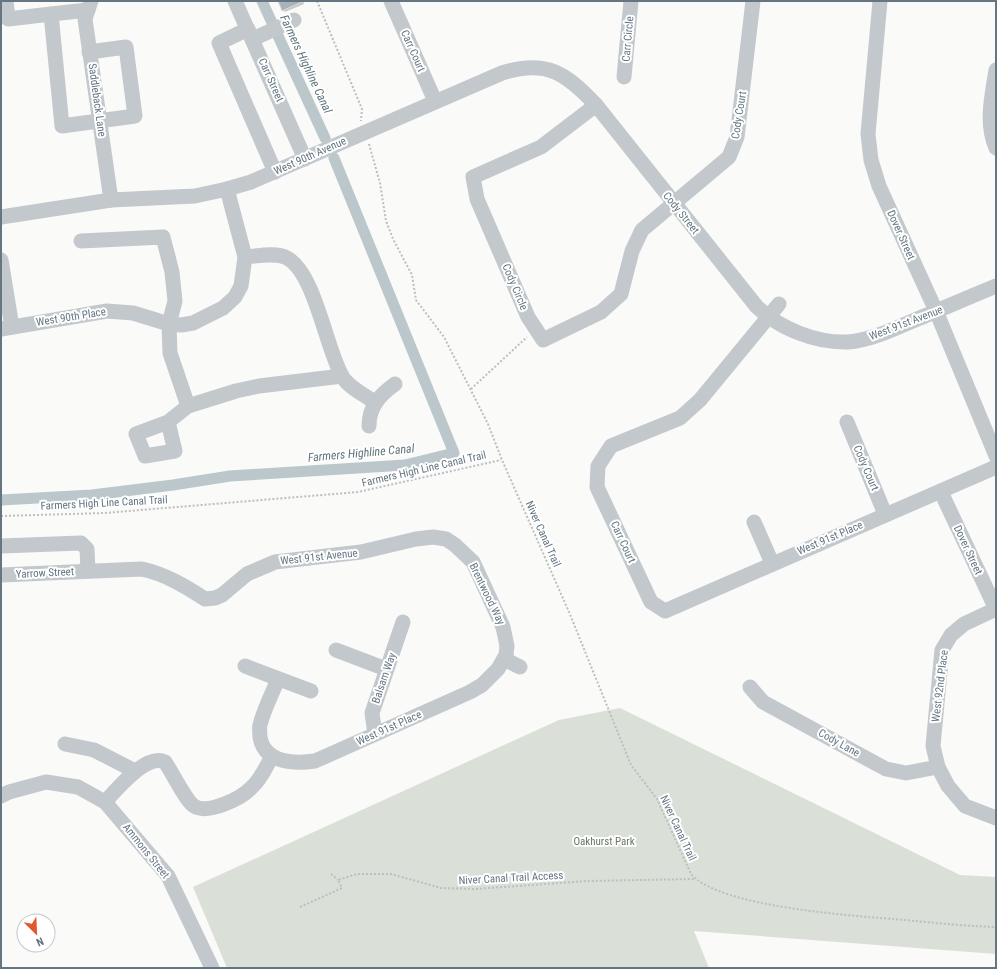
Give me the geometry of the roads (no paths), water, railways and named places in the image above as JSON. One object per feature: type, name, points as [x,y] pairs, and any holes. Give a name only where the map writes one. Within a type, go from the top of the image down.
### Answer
[{"type":"street","points":[[6,1],[8,19],[51,14],[90,6]]},
{"type":"street","name":"Carr Street","points":[[235,1],[305,159]]},
{"type":"street","name":"Carr Court","points":[[391,1],[435,102]]},
{"type":"street","name":"Carr Circle","points":[[624,77],[631,1]]},
{"type":"street","name":"Cody Court","points":[[673,204],[729,157],[737,137],[753,1]]},
{"type":"street","name":"Dover Street","points":[[880,1],[868,134],[871,160],[879,186],[936,312],[996,456]]},
{"type":"street","name":"Saddleback Lane","points":[[90,6],[85,19],[111,200]]},
{"type":"street","points":[[51,14],[62,126],[135,116],[126,47],[90,52]]},
{"type":"street","points":[[275,172],[219,43],[272,29],[294,20]]},
{"type":"street","name":"West 90th Avenue","points":[[1,217],[111,200],[194,196],[227,190],[275,172],[502,73],[517,68],[532,67],[549,70],[564,75],[578,86],[596,105]]},
{"type":"street","points":[[996,70],[990,114],[991,136],[996,148]]},
{"type":"street","name":"Cody Street","points":[[596,105],[756,307],[768,318]]},
{"type":"street","name":"Cody Circle","points":[[596,105],[541,147],[473,177],[477,198],[528,317],[543,340],[602,312],[621,294],[632,251],[642,230],[673,204]]},
{"type":"street","name":"West 90th Place","points":[[6,328],[107,311],[133,313],[169,324],[181,326],[193,323],[223,308],[235,297],[241,286],[245,257],[227,190]]},
{"type":"street","points":[[81,241],[163,237],[172,272],[175,301],[169,324],[170,353],[188,406]]},
{"type":"street","points":[[245,257],[276,255],[288,258],[297,267],[310,290],[342,376],[359,392],[375,402]]},
{"type":"street","points":[[1,260],[6,328]]},
{"type":"street","name":"West 91st Avenue","points":[[768,318],[798,333],[824,340],[848,342],[875,337],[996,286]]},
{"type":"street","points":[[768,318],[779,304]]},
{"type":"street","name":"Carr Court","points":[[665,611],[650,602],[596,487],[598,466],[611,446],[680,418],[700,400],[768,318]]},
{"type":"street","points":[[168,422],[188,406],[259,386],[342,376]]},
{"type":"street","points":[[369,426],[369,416],[375,402],[395,384]]},
{"type":"street","name":"Cody Court","points":[[847,422],[886,514]]},
{"type":"street","name":"West 91st Place","points":[[665,611],[772,563],[996,468]]},
{"type":"street","name":"Dover Street","points":[[941,492],[996,609]]},
{"type":"street","points":[[754,522],[772,563]]},
{"type":"street","name":"West 91st Avenue","points":[[88,571],[130,569],[156,572],[205,599],[210,599],[222,595],[247,574],[274,562],[361,552],[416,539],[433,537],[446,539]]},
{"type":"street","name":"Brentwood Way","points":[[446,539],[455,545],[473,562],[487,589],[503,627],[507,646],[501,664]]},
{"type":"street","points":[[1,546],[81,543],[87,549],[88,571]]},
{"type":"street","name":"Yarrow Street","points":[[1,575],[88,571]]},
{"type":"street","name":"West 92nd Place","points":[[996,609],[964,624],[951,635],[942,650],[933,746],[938,767],[948,786],[965,806],[996,818]]},
{"type":"street","name":"Balsam Way","points":[[375,734],[372,713],[403,622]]},
{"type":"street","points":[[336,650],[386,669]]},
{"type":"street","points":[[501,664],[520,667]]},
{"type":"street","name":"West 91st Place","points":[[272,756],[281,760],[294,762],[315,761],[470,692],[482,685],[501,664]]},
{"type":"street","points":[[245,666],[311,691]]},
{"type":"street","points":[[105,802],[135,771],[156,760],[165,762],[192,805],[209,809],[226,802],[252,787],[264,772],[272,756],[262,747],[259,726],[278,679]]},
{"type":"street","name":"Cody Lane","points":[[750,687],[764,702],[886,769],[906,773],[938,767]]},
{"type":"street","points":[[65,744],[94,750],[135,771]]},
{"type":"street","name":"Ammons Street","points":[[1,796],[9,792],[46,782],[78,787],[105,802],[168,876],[212,968]]},
{"type":"waterway","name":"Farmers Highline Canal","points":[[262,1],[325,138]]},
{"type":"waterway","name":"Farmers Highline Canal","points":[[1,500],[92,495],[230,476],[405,465],[454,453],[334,158]]},
{"type":"park label","name":"Oakhurst Park","points":[[604,841]]}]
